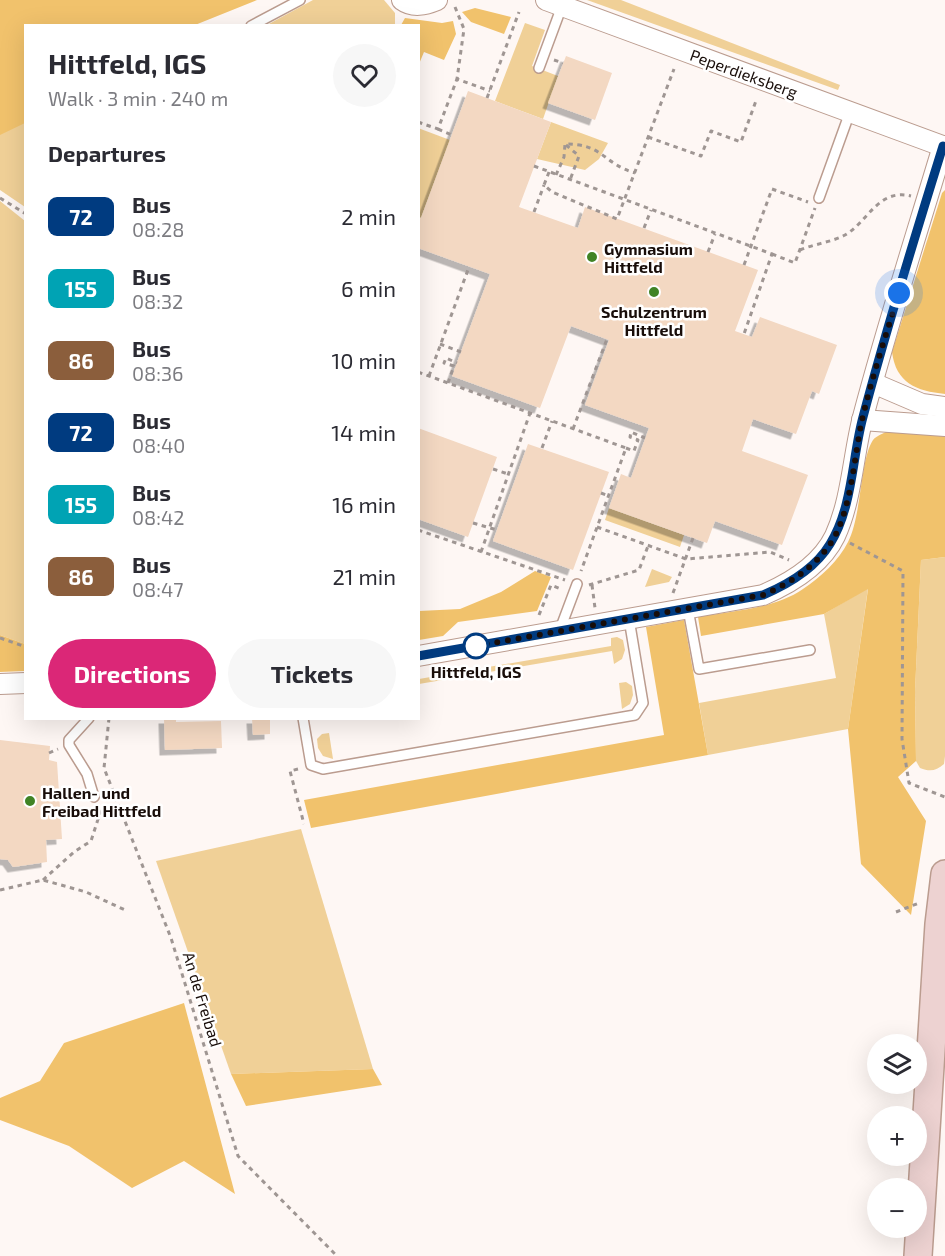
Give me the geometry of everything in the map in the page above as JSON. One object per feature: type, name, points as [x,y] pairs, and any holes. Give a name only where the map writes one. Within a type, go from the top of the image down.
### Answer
[{"type":"main road","points":[[918,1256],[939,924],[945,874]]},
{"type":"street","points":[[402,0],[415,5],[446,2]]},
{"type":"street","name":"Peperdieksberg","points":[[554,3],[944,147]]},
{"type":"street","points":[[420,656],[763,595],[787,585],[805,572],[829,547],[843,515],[862,420],[944,147]]},
{"type":"street","points":[[873,382],[922,404],[945,407]]},
{"type":"street","points":[[862,420],[945,426]]},
{"type":"street","points":[[0,684],[24,683]]},
{"type":"lane","points":[[254,24],[300,0]]},
{"type":"lane","points":[[539,68],[554,3]]},
{"type":"lane","points":[[819,198],[850,112]]},
{"type":"lane","points":[[559,632],[575,589]]},
{"type":"lane","points":[[688,609],[699,669],[810,650]]},
{"type":"lane","points":[[303,720],[311,765],[323,769],[634,716],[643,703],[629,619]]},
{"type":"lane","points":[[87,720],[69,740],[69,745],[87,774],[94,797]]},
{"type":"path","points":[[438,129],[457,79],[464,29],[446,2]]},
{"type":"path","points":[[487,98],[519,12]]},
{"type":"path","points":[[544,185],[552,192],[617,219],[674,69]]},
{"type":"path","points":[[457,79],[490,91]]},
{"type":"path","points":[[648,137],[701,156],[711,130],[741,142],[764,81]]},
{"type":"path","points":[[420,123],[452,135]]},
{"type":"path","points":[[565,144],[583,144],[598,149],[618,168],[634,173]]},
{"type":"path","points":[[556,175],[564,157],[565,144]]},
{"type":"path","points":[[565,144],[579,156],[570,180]]},
{"type":"path","points":[[534,166],[556,175],[715,234],[751,247],[772,254],[795,263],[816,205],[772,189],[751,247],[744,265]]},
{"type":"path","points":[[534,212],[549,172]]},
{"type":"path","points":[[800,250],[842,237],[855,228],[869,210],[885,199],[903,194],[912,196]]},
{"type":"path","points":[[0,198],[24,213]]},
{"type":"path","points":[[644,228],[651,210]]},
{"type":"path","points":[[708,252],[715,234]]},
{"type":"path","points":[[744,334],[772,254]]},
{"type":"path","points":[[429,376],[469,267]]},
{"type":"path","points":[[573,429],[607,339]]},
{"type":"path","points":[[441,344],[461,352]]},
{"type":"path","points":[[448,382],[454,366],[444,363],[446,358],[457,363]]},
{"type":"path","points":[[420,373],[634,451],[638,440],[630,437],[631,432],[645,438]]},
{"type":"path","points":[[481,552],[530,413]]},
{"type":"path","points":[[542,448],[552,421]]},
{"type":"path","points":[[575,589],[617,480],[626,448]]},
{"type":"path","points":[[493,469],[508,474]]},
{"type":"path","points":[[601,493],[609,496]]},
{"type":"path","points":[[473,523],[497,530]]},
{"type":"path","points":[[597,527],[686,559],[770,552],[785,558],[805,572]]},
{"type":"path","points":[[420,531],[575,589]]},
{"type":"path","points":[[835,536],[903,572],[902,739],[909,783],[945,797]]},
{"type":"path","points":[[673,593],[693,538]]},
{"type":"path","points":[[539,615],[551,585],[575,589],[639,570],[648,546]]},
{"type":"path","points":[[592,585],[594,604]]},
{"type":"path","points":[[0,638],[24,646]]},
{"type":"path","name":"An de Freibad","points":[[109,720],[104,768],[171,938],[238,1156],[337,1256]]},
{"type":"path","points":[[304,824],[290,771],[311,765]]},
{"type":"path","points":[[43,880],[74,852],[91,841],[97,824]]},
{"type":"path","points":[[0,890],[43,880],[86,892],[125,910]]},
{"type":"shaded area","points":[[0,0],[257,0],[197,24],[24,24],[24,123],[0,135]]},
{"type":"shaded area","points":[[313,0],[384,0],[395,13],[395,24],[269,24]]},
{"type":"shaded area","points":[[587,0],[621,0],[840,85],[838,90]]},
{"type":"shaded area","points":[[475,8],[511,17],[504,34],[471,22],[462,12]]},
{"type":"shaded area","points":[[405,18],[442,23],[453,21],[456,34],[444,60],[424,52],[420,62],[420,24],[402,24]]},
{"type":"shaded area","points":[[525,23],[545,30],[532,66],[558,76],[543,119],[495,101]]},
{"type":"shaded area","points":[[24,120],[24,206],[0,190],[0,134]]},
{"type":"shaded area","points":[[551,122],[608,143],[599,159],[585,170],[537,159]]},
{"type":"shaded area","points":[[420,129],[450,140],[420,218]]},
{"type":"shaded area","points":[[945,190],[945,394],[925,391],[909,384],[898,371],[892,352],[942,193]]},
{"type":"shaded area","points":[[0,201],[24,220],[24,644],[0,635]]},
{"type":"shaded area","points":[[888,431],[945,433],[945,557],[921,560],[915,691],[916,761],[898,777],[926,821],[911,915],[861,864],[848,729],[868,589],[824,614],[701,636],[698,617],[779,601],[792,596],[816,580],[840,555],[848,542],[853,531],[869,449],[874,439]]},
{"type":"shaded area","points":[[609,508],[684,535],[680,547],[605,520]]},
{"type":"shaded area","points":[[945,557],[945,756],[944,764],[930,770],[920,768],[916,761],[915,691],[921,560]]},
{"type":"shaded area","points":[[652,569],[672,577],[669,582],[645,587]]},
{"type":"shaded area","points":[[535,571],[551,577],[537,611],[458,622],[443,636],[420,640],[420,611],[460,609],[501,592]]},
{"type":"shaded area","points":[[868,588],[848,729],[708,755],[699,703],[836,678],[824,614]]},
{"type":"shaded area","points":[[684,620],[708,755],[311,828],[304,800],[664,735],[646,627]]},
{"type":"shaded area","points":[[0,635],[24,644],[24,671],[0,672]]},
{"type":"shaded area","points":[[617,637],[623,640],[625,650],[622,659],[614,664],[612,651],[420,684],[420,679],[611,646],[611,638]]},
{"type":"shaded area","points":[[626,682],[632,686],[633,695],[630,704],[622,709],[619,683]]},
{"type":"shaded area","points":[[329,733],[333,759],[323,756],[318,748],[317,739],[322,734]]},
{"type":"shaded area","points":[[301,829],[373,1069],[231,1074],[156,861]]},
{"type":"shaded area","points":[[184,1003],[235,1194],[184,1161],[132,1188],[69,1146],[0,1120],[0,1098],[40,1081],[64,1043]]},
{"type":"shaded area","points":[[373,1069],[382,1085],[246,1106],[231,1074]]},
{"type":"building","points":[[566,56],[612,73],[595,120],[548,103]]},
{"type":"building","points":[[468,91],[551,122],[519,207],[578,228],[585,207],[758,270],[735,331],[752,337],[760,317],[837,345],[819,394],[812,391],[796,434],[753,419],[742,451],[808,475],[782,545],[715,521],[707,543],[609,508],[621,474],[631,478],[649,428],[585,405],[609,340],[571,326],[540,408],[452,376],[490,274],[420,249],[421,218]]},
{"type":"building","points":[[420,429],[497,457],[468,537],[420,520]]},
{"type":"building","points":[[528,444],[609,472],[573,570],[493,541]]},
{"type":"building","points":[[164,720],[221,721],[222,748],[165,750]]},
{"type":"building","points":[[252,720],[270,720],[270,734],[253,735]]},
{"type":"building","name":"Hallen- und Freibad Hittfeld","points":[[0,740],[50,746],[49,760],[57,762],[62,839],[46,840],[47,862],[13,867],[8,860],[0,859]]},
{"type":"bus line","name":"72","points":[[420,656],[763,595],[787,585],[805,572],[829,547],[843,515],[867,401],[943,146],[945,147]]},
{"type":"place","name":"Gymnasium Hittfeld","points":[[592,257]]},
{"type":"place","name":"Schulzentrum Hittfeld","points":[[654,292]]},
{"type":"place","name":"Hittfeld, IGS","points":[[476,646]]},
{"type":"place","name":"Hallen- und Freibad Hittfeld","points":[[30,801]]},
{"type":"route","points":[[476,646],[763,595],[787,585],[805,572],[829,547],[843,515],[862,420],[899,293]]}]
